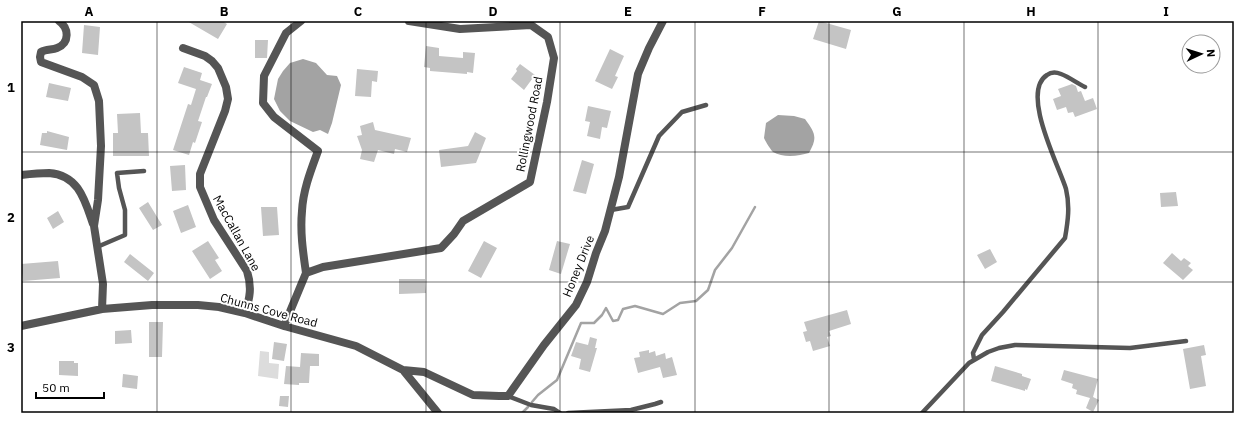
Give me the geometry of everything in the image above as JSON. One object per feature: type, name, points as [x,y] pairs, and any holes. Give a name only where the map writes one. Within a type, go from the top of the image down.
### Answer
[{"type":"street","points":[[59,21],[67,31],[65,41],[61,46],[41,52],[40,57],[42,62],[82,77],[94,86],[99,101],[102,146],[98,200],[94,226]]},
{"type":"street","points":[[284,326],[306,273],[302,241],[302,210],[307,183],[318,151],[274,117],[263,103],[264,76],[286,33],[301,21]]},
{"type":"street","name":"Rollingwood Road","points":[[306,273],[324,267],[441,248],[454,234],[463,221],[530,182],[547,102],[554,58],[548,37],[530,25],[460,29],[410,21]]},
{"type":"street","name":"Honey Drive","points":[[508,396],[544,345],[576,305],[587,282],[611,210],[619,177],[638,74],[663,21]]},
{"type":"street","name":"MacCallan Lane","points":[[183,48],[205,56],[212,61],[218,68],[226,87],[228,99],[225,111],[200,174],[200,187],[214,220],[247,271],[250,297],[245,313]]},
{"type":"street","points":[[21,175],[49,173],[61,175],[70,180],[79,188],[85,199],[94,226],[103,284],[102,309]]},
{"type":"street","name":"Chunns Cove Road","points":[[21,326],[102,309],[152,305],[198,305],[219,307],[245,313],[284,326],[356,346],[403,370],[438,413]]},
{"type":"street","points":[[403,370],[424,372],[474,395],[508,396]]},
{"type":"lane","points":[[974,359],[973,353],[982,334],[1004,312],[1065,238],[1069,208],[1066,190],[1042,128],[1038,106],[1038,90],[1042,78],[1051,72],[1060,73],[1085,87]]},
{"type":"lane","points":[[611,210],[628,207],[659,136],[682,112],[706,105]]},
{"type":"lane","points":[[97,247],[125,235],[125,210],[119,188],[117,173],[144,171]]},
{"type":"lane","points":[[922,413],[965,366],[974,359],[999,348],[1015,345],[1130,348],[1186,341]]},
{"type":"lane","points":[[508,396],[531,405],[554,409],[560,413]]},
{"type":"lane","points":[[568,413],[631,410],[661,402]]},
{"type":"shaded area","points":[[303,59],[316,63],[327,75],[337,76],[341,85],[328,134],[320,130],[313,132],[290,121],[280,111],[274,99],[278,79],[283,71],[290,63]]},
{"type":"shaded area","points":[[778,115],[794,116],[805,119],[814,135],[814,143],[809,153],[796,156],[786,156],[772,151],[764,138],[766,123]]},
{"type":"shaded area","points":[[260,351],[269,352],[269,363],[279,364],[278,379],[258,376]]},
{"type":"building","points":[[187,21],[222,21],[227,24],[218,39]]},
{"type":"building","points":[[819,21],[851,30],[846,49],[813,39]]},
{"type":"building","points":[[84,25],[100,27],[98,55],[82,53]]},
{"type":"building","points":[[255,40],[268,40],[267,58],[255,58]]},
{"type":"building","points":[[426,46],[439,48],[439,56],[463,58],[463,52],[475,53],[473,73],[467,72],[467,74],[430,71],[430,68],[424,67]]},
{"type":"building","points":[[610,49],[624,56],[615,76],[618,77],[612,89],[595,81]]},
{"type":"building","points":[[520,64],[535,75],[524,90],[511,79]]},
{"type":"building","points":[[184,67],[202,73],[200,80],[212,84],[198,121],[202,122],[189,155],[173,150],[188,104],[191,105],[196,89],[178,83]]},
{"type":"building","points":[[357,69],[378,71],[377,82],[372,81],[371,97],[355,96]]},
{"type":"building","points":[[49,83],[71,88],[68,101],[46,97]]},
{"type":"building","points":[[1072,84],[1076,86],[1078,92],[1081,91],[1085,101],[1093,98],[1097,109],[1075,117],[1073,112],[1068,113],[1066,107],[1057,110],[1053,99],[1061,96],[1058,89]]},
{"type":"building","points":[[588,106],[611,111],[607,128],[602,127],[600,139],[587,136],[590,122],[585,121]]},
{"type":"building","points":[[140,113],[141,133],[148,133],[149,156],[113,156],[113,133],[118,133],[117,114]]},
{"type":"building","points":[[373,122],[375,130],[411,138],[407,152],[395,149],[394,154],[378,150],[374,162],[360,159],[362,150],[357,136],[362,135],[360,126]]},
{"type":"building","points":[[47,131],[69,137],[67,150],[40,145],[42,133],[47,133]]},
{"type":"building","points":[[475,132],[486,138],[476,163],[441,167],[439,150],[468,146]]},
{"type":"building","points":[[582,160],[594,164],[586,194],[573,191]]},
{"type":"building","points":[[185,165],[186,190],[172,191],[170,166]]},
{"type":"building","points":[[1176,192],[1178,206],[1161,207],[1160,193]]},
{"type":"building","points":[[148,202],[162,225],[153,230],[139,208]]},
{"type":"building","points":[[188,205],[196,227],[181,233],[173,211]]},
{"type":"building","points":[[261,207],[277,207],[279,235],[263,236]]},
{"type":"building","points":[[58,211],[64,222],[53,229],[47,218]]},
{"type":"building","points":[[208,241],[219,258],[215,260],[222,271],[210,279],[192,251]]},
{"type":"building","points":[[484,241],[497,248],[481,278],[468,271]]},
{"type":"building","points":[[557,241],[570,244],[561,274],[549,270]]},
{"type":"building","points":[[990,249],[997,262],[985,269],[977,255]]},
{"type":"building","points":[[1172,253],[1181,261],[1184,258],[1191,263],[1188,266],[1193,270],[1183,280],[1163,263]]},
{"type":"building","points":[[130,254],[154,273],[148,281],[124,262]]},
{"type":"building","points":[[58,261],[60,278],[23,281],[21,264]]},
{"type":"building","points":[[399,279],[425,279],[426,293],[399,294]]},
{"type":"building","points":[[847,310],[851,324],[829,331],[831,336],[827,337],[830,346],[813,351],[810,341],[806,342],[803,332],[807,331],[804,322]]},
{"type":"building","points":[[149,322],[163,322],[162,357],[149,357]]},
{"type":"building","points":[[131,330],[132,343],[115,344],[115,331]]},
{"type":"building","points":[[590,337],[597,339],[595,348],[597,348],[590,372],[579,369],[581,359],[571,356],[576,342],[588,345]]},
{"type":"building","points":[[274,342],[287,344],[284,361],[272,359]]},
{"type":"building","points":[[1204,345],[1206,355],[1201,356],[1206,386],[1190,389],[1183,349]]},
{"type":"building","points":[[649,350],[649,353],[655,351],[656,356],[665,353],[666,359],[672,357],[677,375],[663,378],[660,367],[638,373],[634,358],[640,357],[639,352]]},
{"type":"building","points":[[301,353],[319,354],[319,366],[310,366],[309,383],[299,383],[299,385],[284,384],[286,366],[300,367]]},
{"type":"building","points":[[59,361],[74,361],[74,363],[78,363],[78,376],[59,375]]},
{"type":"building","points":[[995,366],[1022,374],[1022,376],[1031,379],[1027,390],[1025,389],[1025,391],[991,381]]},
{"type":"building","points":[[1064,370],[1098,379],[1093,397],[1099,400],[1093,412],[1086,408],[1090,398],[1076,394],[1077,390],[1072,388],[1073,384],[1061,380]]},
{"type":"building","points":[[123,374],[138,376],[137,389],[122,387]]},
{"type":"building","points":[[280,396],[289,396],[288,407],[279,406]]},
{"type":"waterway","points":[[532,402],[538,395],[557,380],[581,323],[594,323],[602,315],[606,308],[613,321],[618,320],[623,309],[635,306],[663,314],[680,303],[696,301],[708,290],[715,270],[732,248],[755,207]]},
{"type":"waterway","points":[[522,413],[528,407]]}]
